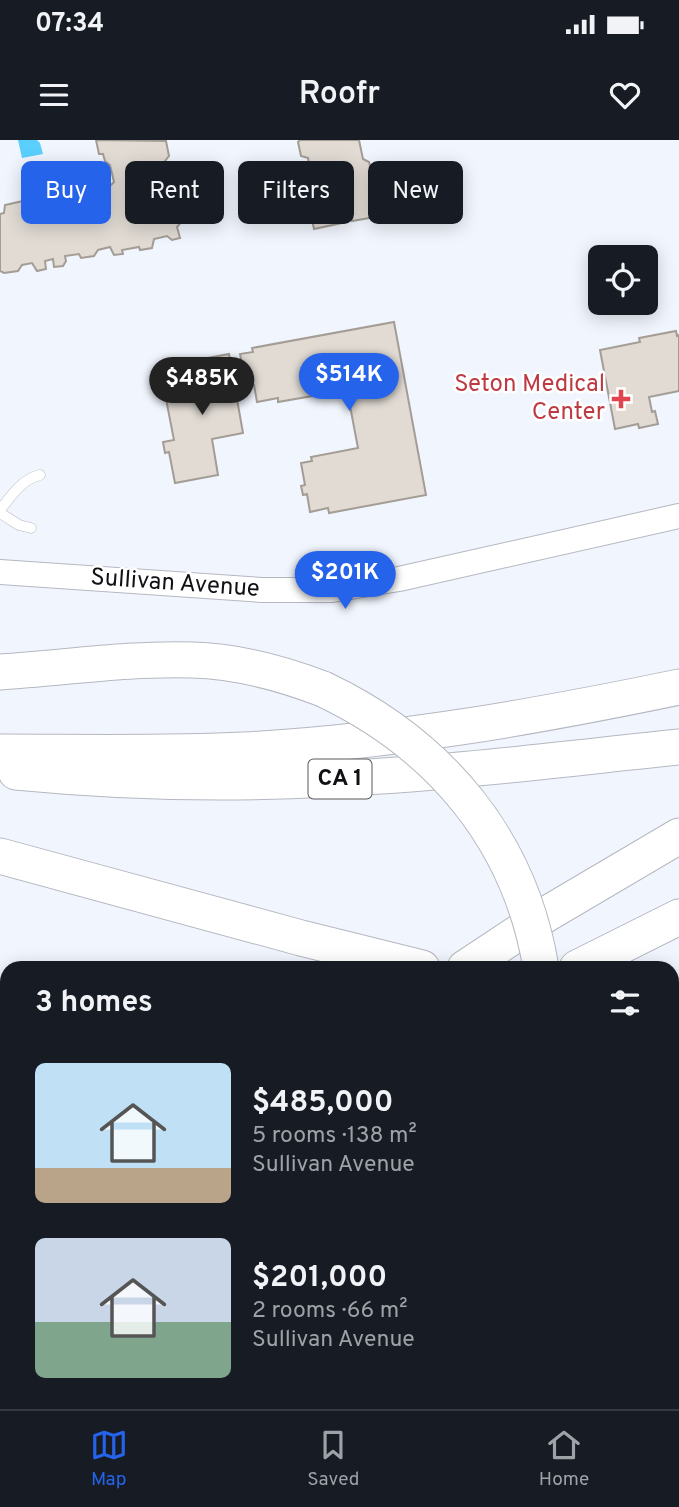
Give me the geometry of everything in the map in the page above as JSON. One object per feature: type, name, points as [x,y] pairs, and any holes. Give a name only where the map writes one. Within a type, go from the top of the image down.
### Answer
[{"type":"highway","points":[[0,672],[194,660],[271,671],[323,689],[348,701],[394,730],[433,762],[462,792],[492,835],[512,871],[533,927],[540,961]]},
{"type":"highway","points":[[0,752],[197,752],[356,741],[489,723],[679,687]]},
{"type":"highway","name":"CA 1","points":[[0,770],[150,782],[298,781],[422,773],[679,747]]},
{"type":"highway","points":[[475,961],[545,915],[679,836]]},
{"type":"highway","points":[[0,856],[395,961]]},
{"type":"highway","points":[[591,961],[679,917]]},
{"type":"street","name":"Sullivan Avenue","points":[[0,572],[262,590],[332,590],[411,576],[679,516]]},
{"type":"lane","points":[[31,528],[19,525],[0,511],[17,488],[40,475]]},
{"type":"water","points":[[18,140],[37,140],[43,154],[22,158]]},
{"type":"building","points":[[96,140],[166,141],[169,156],[165,161],[125,161],[125,224],[180,224],[177,227],[180,238],[172,240],[167,236],[154,239],[152,248],[122,250],[123,254],[114,255],[110,247],[98,250],[94,256],[65,256],[63,266],[54,267],[53,259],[45,261],[46,269],[37,271],[32,263],[22,265],[18,271],[0,271],[0,214],[4,213],[5,205],[21,201],[21,224],[111,224],[111,185],[114,182],[111,161],[105,161],[103,154],[99,154]]},
{"type":"building","points":[[359,140],[363,159],[368,162],[368,218],[354,221],[354,161],[308,161],[308,158],[301,156],[298,142]]},
{"type":"building","points":[[313,224],[338,224],[314,229]]},
{"type":"building","points":[[394,322],[426,495],[329,513],[328,508],[310,512],[307,494],[303,495],[301,486],[305,485],[301,463],[312,461],[311,457],[358,448],[347,390],[278,402],[278,398],[257,402],[254,385],[250,386],[248,377],[245,378],[240,354],[253,352],[252,348]]},
{"type":"building","points":[[676,331],[677,336],[679,335],[679,391],[649,397],[658,424],[639,428],[638,424],[615,429],[600,350],[640,342],[639,338]]},
{"type":"building","points":[[229,354],[243,433],[212,439],[218,475],[175,483],[169,452],[165,453],[163,442],[174,440],[166,399],[187,395],[181,363]]},
{"type":"place","name":"Seton Medical Center","points":[[621,399]]}]
